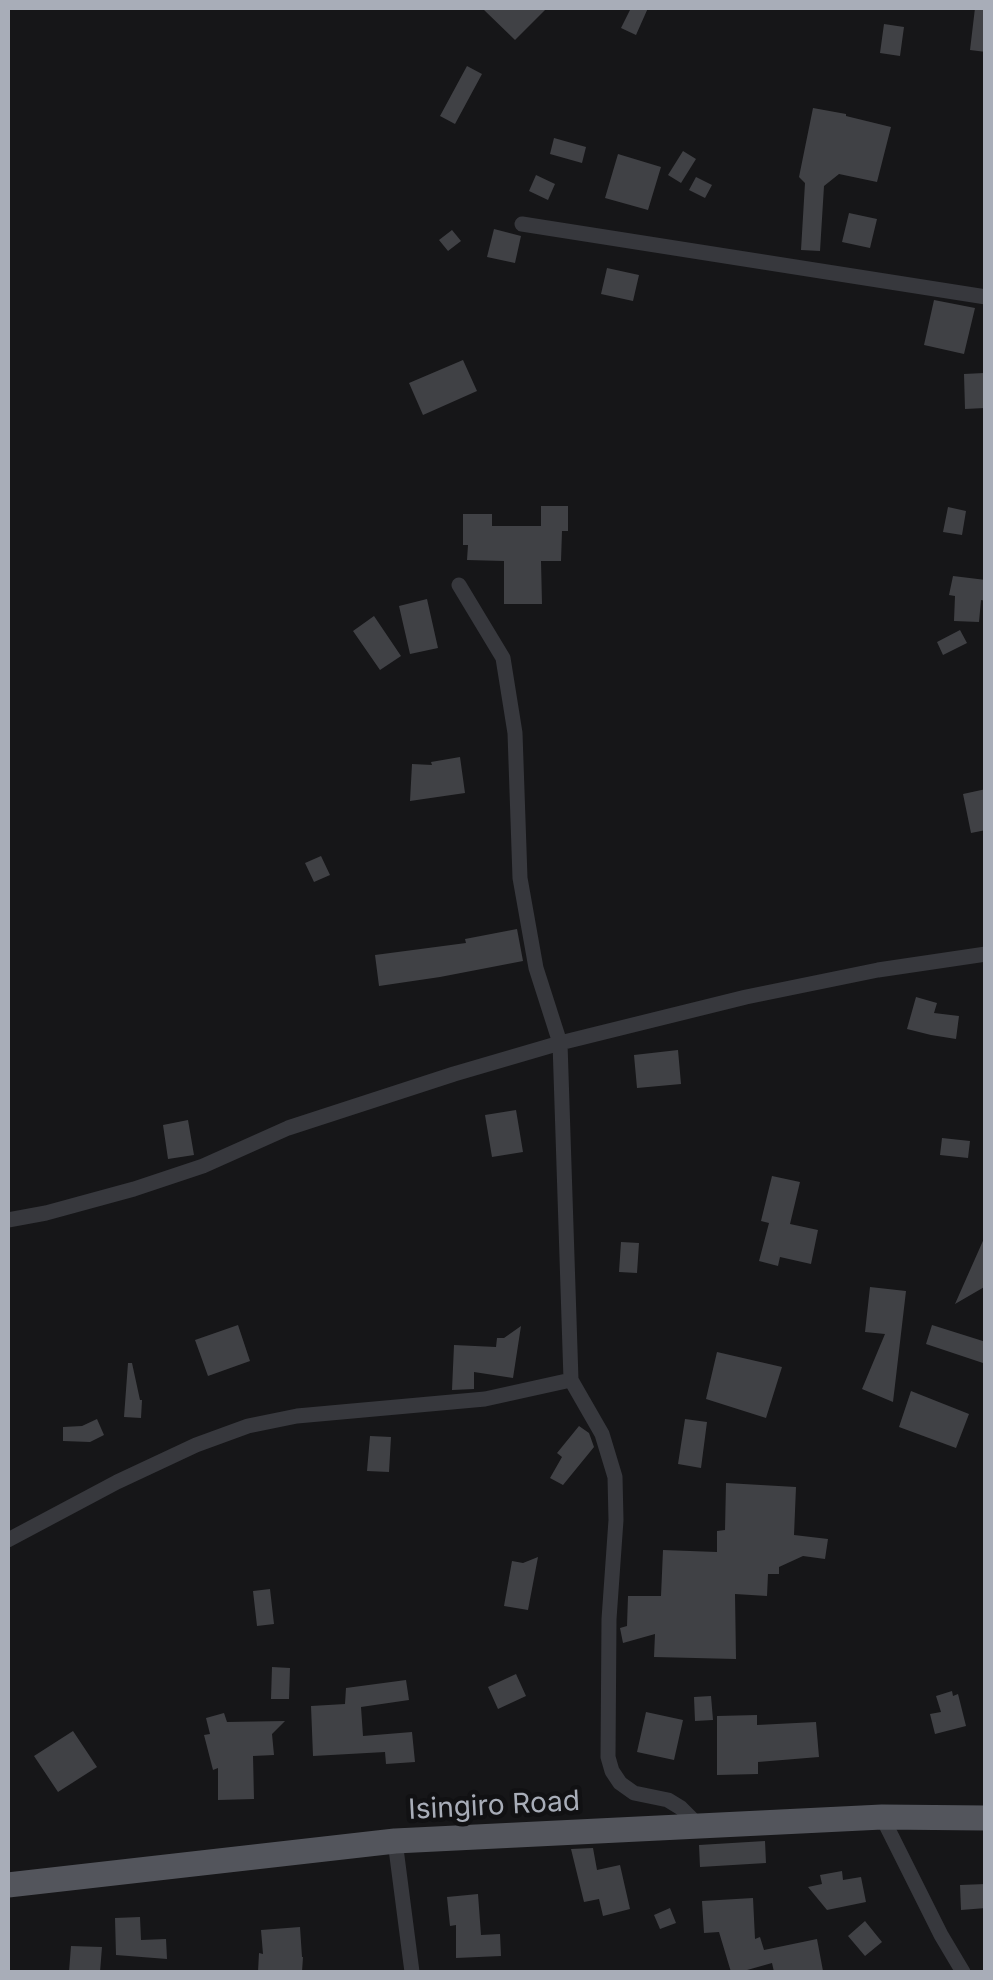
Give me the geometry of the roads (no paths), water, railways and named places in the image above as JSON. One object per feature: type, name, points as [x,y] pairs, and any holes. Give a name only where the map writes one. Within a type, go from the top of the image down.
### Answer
[{"type":"main road","name":"Isingiro Road","points":[[8,1885],[395,1840],[882,1817],[986,1818]]},
{"type":"street","points":[[522,224],[986,297]]},
{"type":"street","points":[[458,585],[503,658],[515,733],[520,878],[536,968],[560,1043],[571,1380],[602,1434],[616,1477],[608,1758],[620,1783],[634,1792],[668,1800],[699,1826]]},
{"type":"street","points":[[8,1220],[134,1189],[203,1166],[288,1128],[560,1043],[746,997],[878,970],[986,954]]},
{"type":"street","points":[[8,1540],[117,1482],[248,1426],[296,1416],[485,1399],[571,1380]]},
{"type":"street","points":[[882,1817],[963,1972]]},
{"type":"street","points":[[395,1840],[412,1972]]}]
